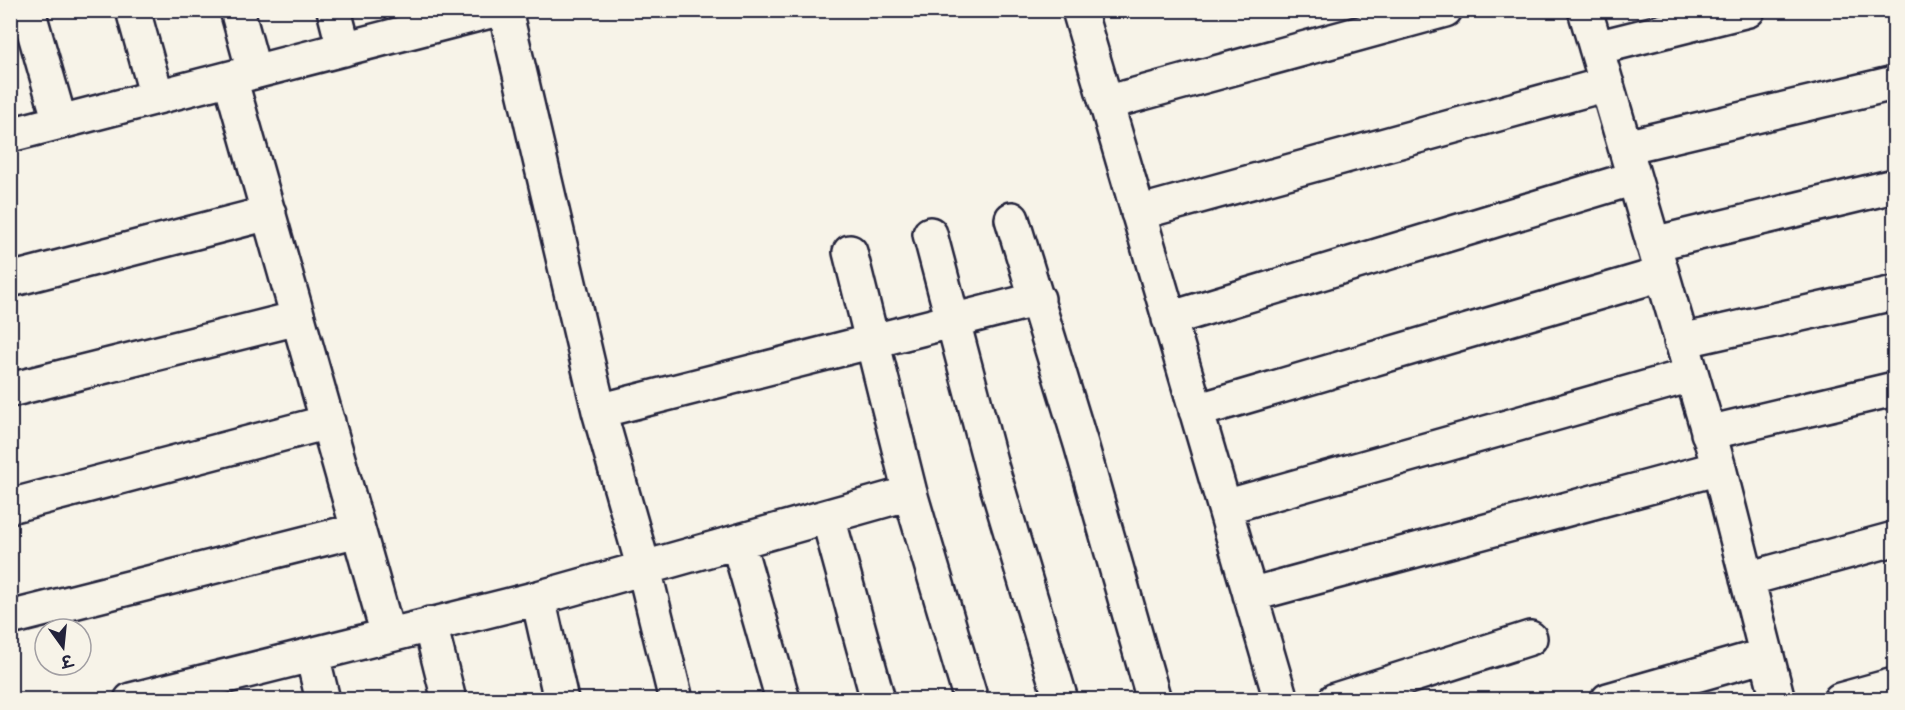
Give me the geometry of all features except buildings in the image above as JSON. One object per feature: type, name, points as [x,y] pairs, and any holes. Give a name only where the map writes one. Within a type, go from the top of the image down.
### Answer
[{"type":"street","points":[[28,10],[60,122]]},
{"type":"street","points":[[133,10],[157,97]]},
{"type":"street","points":[[237,10],[242,75],[269,213],[388,635]]},
{"type":"street","points":[[334,10],[344,49]]},
{"type":"street","points":[[10,135],[344,49],[447,16],[495,10]]},
{"type":"street","points":[[505,10],[599,411],[645,569],[676,699]]},
{"type":"street","points":[[1079,10],[1281,699]]},
{"type":"street","points":[[1106,103],[1445,10]]},
{"type":"street","points":[[1585,10],[1719,468],[1778,699]]},
{"type":"street","points":[[1596,48],[1748,10]]},
{"type":"street","points":[[1169,319],[1629,163],[1894,83]]},
{"type":"street","points":[[1138,213],[1607,84]]},
{"type":"street","points":[[1196,411],[1658,259],[1894,186]]},
{"type":"street","points":[[10,280],[269,213]]},
{"type":"street","points":[[1012,219],[1038,299],[1154,699]]},
{"type":"street","points":[[930,234],[951,321],[992,469],[1061,699]]},
{"type":"street","points":[[849,252],[910,493],[971,699]]},
{"type":"street","points":[[1681,341],[1894,293]]},
{"type":"street","points":[[599,411],[1038,299]]},
{"type":"street","points":[[10,390],[298,318]]},
{"type":"street","points":[[1224,507],[1691,375]]},
{"type":"street","points":[[1708,433],[1894,389]]},
{"type":"street","points":[[10,506],[328,422]]},
{"type":"street","points":[[1250,595],[1719,468]]},
{"type":"street","points":[[131,699],[222,688],[312,655],[538,598],[910,493]]},
{"type":"street","points":[[828,517],[878,699]]},
{"type":"street","points":[[10,618],[358,530]]},
{"type":"street","points":[[1747,579],[1894,539]]},
{"type":"street","points":[[738,543],[783,699]]},
{"type":"street","points":[[538,598],[561,699]]},
{"type":"street","points":[[430,624],[449,699]]},
{"type":"street","points":[[1335,699],[1530,638]]},
{"type":"street","points":[[312,655],[323,699]]},
{"type":"street","points":[[1608,699],[1766,655]]},
{"type":"street","points":[[1840,699],[1894,685]]}]
